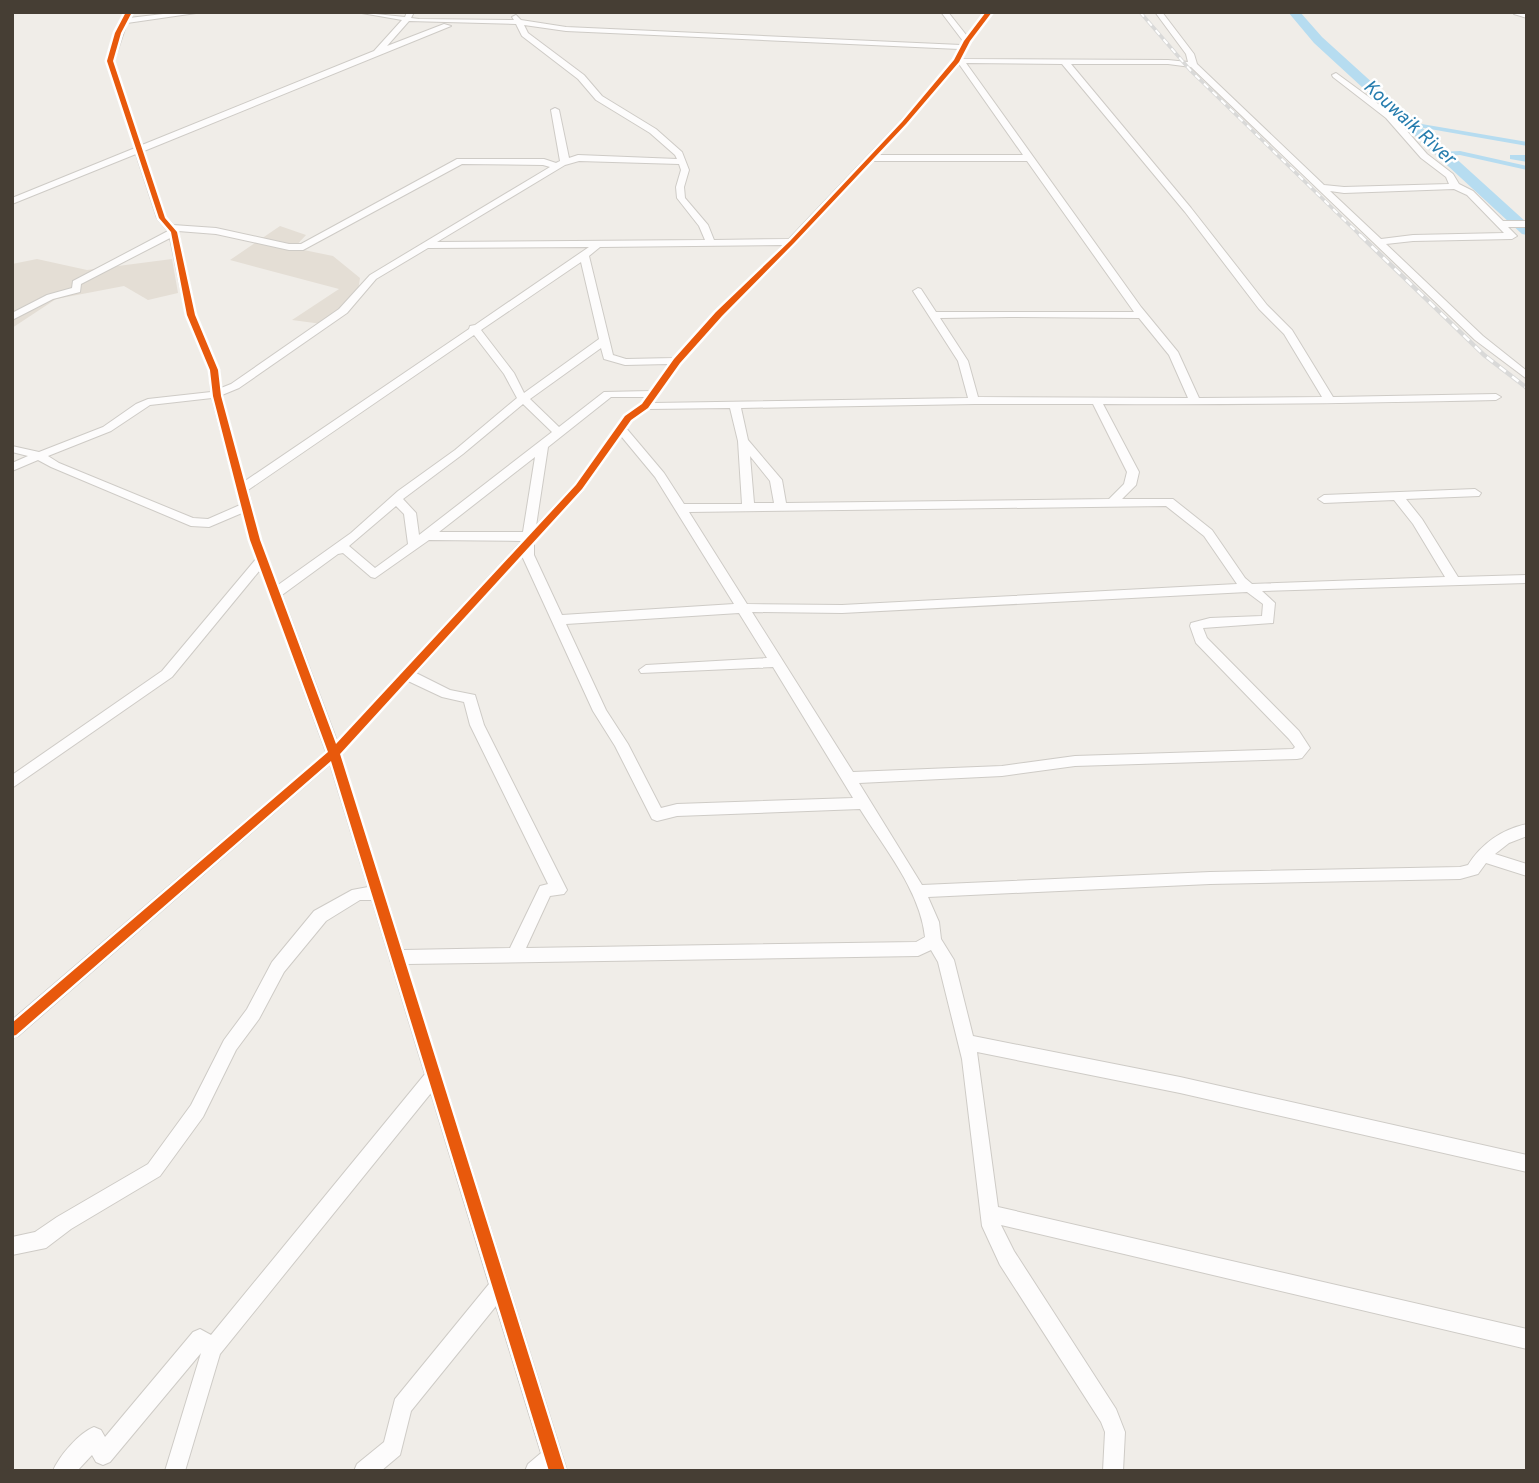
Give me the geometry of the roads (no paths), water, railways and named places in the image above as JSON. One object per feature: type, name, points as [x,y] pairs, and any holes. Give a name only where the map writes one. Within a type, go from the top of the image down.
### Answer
[{"type":"street","points":[[200,12],[127,17],[110,61],[162,218],[172,230],[191,315],[214,370],[217,396],[262,559],[334,753],[555,1464],[535,1471]]},
{"type":"street","points":[[359,12],[459,22],[517,17],[566,29],[967,38]]},
{"type":"street","points":[[944,12],[967,38]]},
{"type":"street","points":[[645,406],[677,361],[959,62],[967,38],[989,12]]},
{"type":"street","points":[[1149,12],[1191,60],[1265,135],[1479,338],[1527,376]]},
{"type":"street","points":[[1158,12],[1191,60]]},
{"type":"street","points":[[1517,12],[1527,16]]},
{"type":"street","points":[[377,52],[409,16]]},
{"type":"street","points":[[517,17],[525,34],[582,77],[599,97],[653,131],[680,154],[685,170],[680,187],[681,198],[703,225],[711,243]]},
{"type":"street","points":[[12,201],[377,52],[459,22]]},
{"type":"street","points":[[959,62],[1191,60]]},
{"type":"street","points":[[959,62],[1141,314],[1174,354],[1196,403]]},
{"type":"street","points":[[1065,62],[1188,210],[1263,307],[1288,332],[1330,401]]},
{"type":"street","points":[[1336,75],[1389,116],[1424,156],[1450,176],[1455,186]]},
{"type":"street","points":[[555,110],[560,164]]},
{"type":"street","points":[[12,468],[39,454],[106,430],[148,402],[217,396],[253,375],[343,311],[373,276],[560,164],[587,158],[683,162]]},
{"type":"street","points":[[871,158],[1030,158]]},
{"type":"street","points":[[12,317],[50,297],[77,290],[76,283],[172,230],[216,231],[289,247],[303,247],[460,161],[560,164]]},
{"type":"street","points":[[1320,187],[1344,190],[1455,186],[1470,193],[1512,236],[1413,237],[1378,242]]},
{"type":"street","points":[[1502,224],[1527,224]]},
{"type":"street","points":[[423,245],[792,242]]},
{"type":"street","points":[[242,489],[443,354],[474,328],[598,244]]},
{"type":"street","points":[[584,255],[604,353],[614,360],[677,361]]},
{"type":"street","points":[[918,291],[963,361],[974,401]]},
{"type":"street","points":[[932,315],[992,312],[1041,316],[1141,314]]},
{"type":"street","points":[[474,328],[524,399],[559,433]]},
{"type":"street","points":[[275,593],[336,550],[396,499],[603,341]]},
{"type":"street","points":[[336,550],[346,549],[376,574],[608,394],[651,394]]},
{"type":"street","points":[[12,1031],[334,753],[579,487],[637,409],[645,406],[974,401],[1196,403],[1496,397]]},
{"type":"street","points":[[1097,402],[1133,472],[1130,485],[1114,500]]},
{"type":"street","points":[[736,405],[743,441],[748,507]]},
{"type":"street","points":[[621,429],[660,475],[918,891],[931,922],[933,940],[946,960],[965,1042],[978,1110],[990,1226],[1007,1258],[1109,1416],[1115,1432],[1113,1471]]},
{"type":"street","points":[[743,441],[776,480],[780,507]]},
{"type":"street","points":[[542,446],[528,555],[600,712],[621,744],[657,815],[677,810],[864,803]]},
{"type":"street","points":[[12,449],[39,454],[55,465],[191,522],[209,523],[246,507]]},
{"type":"street","points":[[1324,499],[1475,493]]},
{"type":"street","points":[[1397,496],[1418,522],[1454,581]]},
{"type":"street","points":[[396,499],[410,513],[414,545]]},
{"type":"street","points":[[680,508],[1114,500],[1168,502],[1208,534],[1249,589],[1269,603],[1268,620],[1210,622],[1195,626],[1201,640],[1294,735],[1303,748],[1297,754],[1075,761],[1002,771],[848,778]]},
{"type":"street","points":[[426,536],[524,536],[528,540]]},
{"type":"street","points":[[12,783],[167,674],[262,559]]},
{"type":"street","points":[[559,620],[743,608],[856,609],[1249,589],[1527,579]]},
{"type":"street","points":[[646,670],[776,662]]},
{"type":"street","points":[[406,674],[447,694],[470,698],[477,725],[559,890],[545,890],[514,956]]},
{"type":"street","points":[[918,891],[1460,873],[1473,870],[1483,856],[1516,831],[1527,830]]},
{"type":"street","points":[[1483,856],[1527,870]]},
{"type":"street","points":[[12,1246],[39,1241],[154,1170],[197,1111],[230,1045],[253,1014],[286,957],[320,916],[358,894],[378,893]]},
{"type":"street","points":[[398,957],[918,949],[933,940]]},
{"type":"street","points":[[965,1042],[1180,1085],[1527,1164]]},
{"type":"street","points":[[175,1471],[212,1349],[434,1076]]},
{"type":"street","points":[[989,1214],[1527,1339]]},
{"type":"street","points":[[363,1471],[393,1448],[402,1406],[499,1287]]},
{"type":"street","points":[[63,1471],[94,1437],[105,1463],[200,1339],[212,1349]]},
{"type":"waterway","name":"Kouwaik River","points":[[1294,12],[1318,40],[1527,231]]},
{"type":"waterway","points":[[1407,123],[1527,144]]},
{"type":"waterway","points":[[1440,154],[1460,153],[1527,168]]},
{"type":"waterway","points":[[1527,157],[1513,157],[1527,160]]},
{"type":"railway","points":[[1140,12],[1191,71],[1362,237]]},
{"type":"railway","points":[[1360,235],[1484,355],[1527,388]]}]
